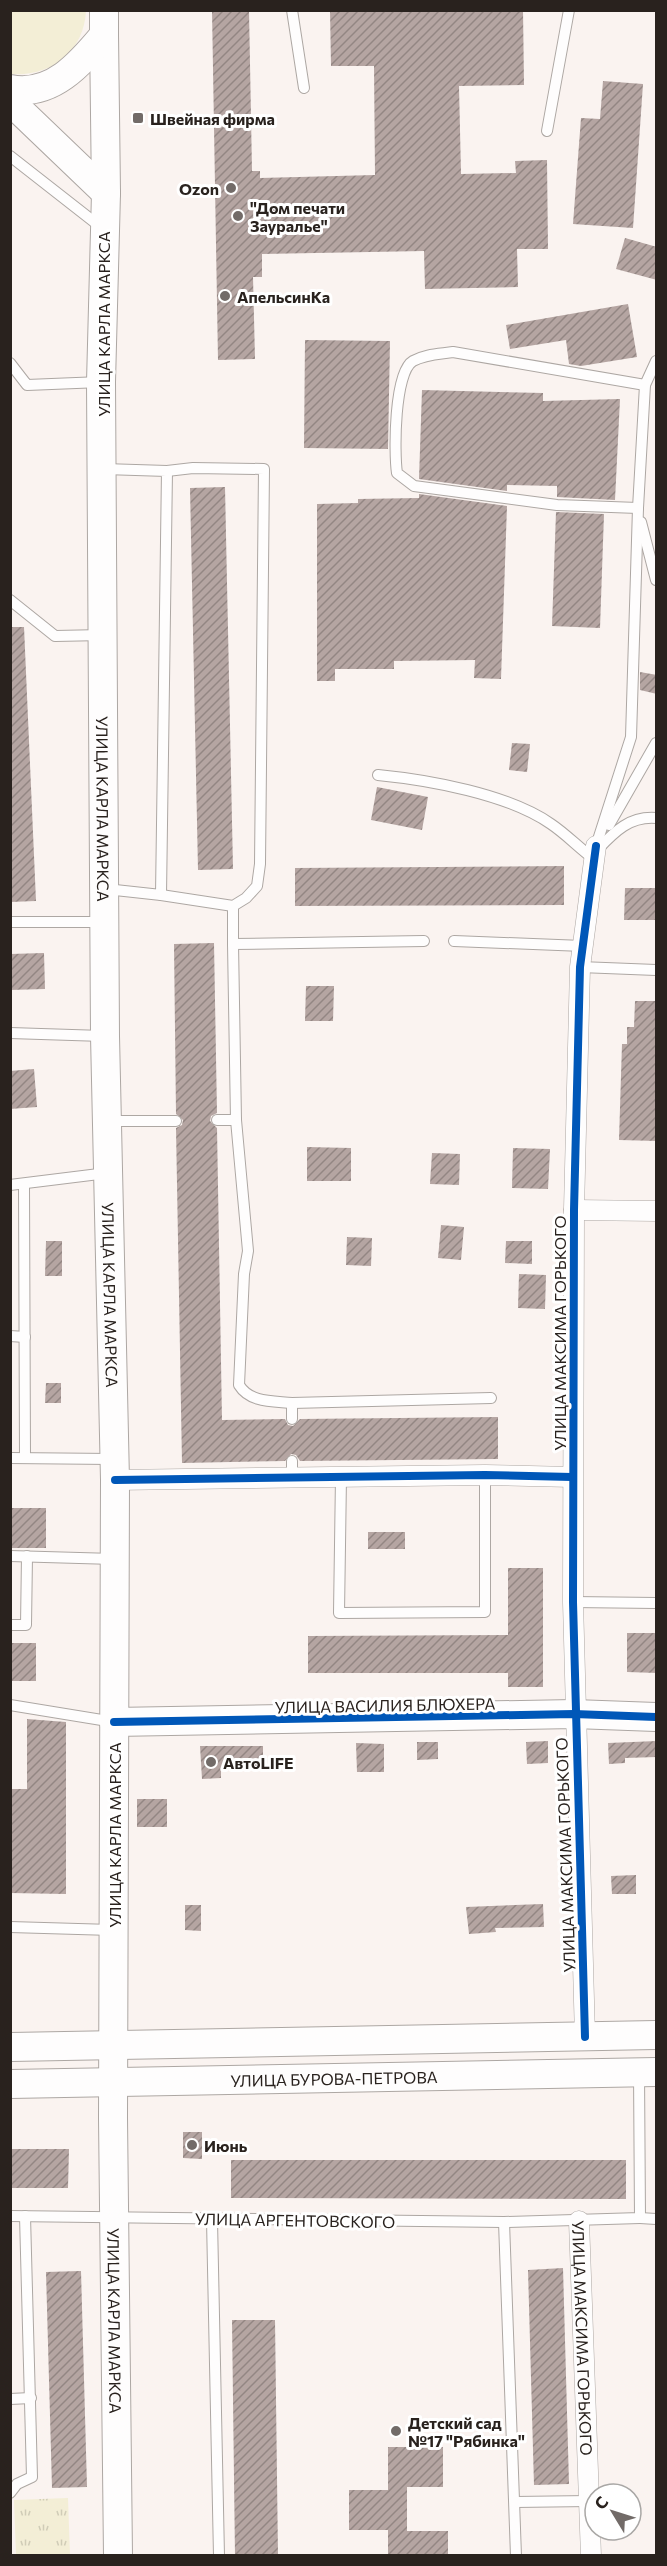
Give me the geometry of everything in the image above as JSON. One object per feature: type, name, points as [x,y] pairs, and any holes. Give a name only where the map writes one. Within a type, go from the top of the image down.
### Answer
[{"type":"main road","points":[[10,89],[38,88],[61,79],[81,63],[104,23]]},
{"type":"main road","name":"УЛИЦА КАРЛА МАРКСА","points":[[104,23],[106,193],[101,382],[104,469],[106,1121],[115,1558],[114,2216],[118,2556]]},
{"type":"main road","points":[[10,101],[106,193]]},
{"type":"main road","name":"УЛИЦА ВАСИЛИЯ БЛЮХЕРА","points":[[114,1722],[574,1714],[657,1717]]},
{"type":"main road","points":[[10,2048],[657,2035]]},
{"type":"main road","name":"УЛИЦА БУРОВА-ПЕТРОВА","points":[[10,2084],[648,2072]]},
{"type":"street","name":"УЛИЦА МАКСИМА ГОРЬКОГО","points":[[585,2037],[574,1714],[572,1477],[574,1210],[580,967],[595,852]]},
{"type":"street","points":[[574,1210],[657,1211]]},
{"type":"street","points":[[114,1470],[292,1469],[341,1477],[485,1475],[572,1477]]},
{"type":"street","name":"УЛИЦА МАКСИМА ГОРЬКОГО","points":[[579,2221],[588,2482]]},
{"type":"lane","points":[[292,10],[304,88]]},
{"type":"lane","points":[[547,131],[568,10]]},
{"type":"lane","points":[[10,156],[104,230]]},
{"type":"lane","points":[[638,508],[557,505],[414,486],[397,473],[394,454],[402,374],[411,362],[429,355],[453,352],[645,385]]},
{"type":"lane","points":[[595,852],[631,737],[638,508],[645,385],[657,361]]},
{"type":"lane","points":[[10,363],[27,385],[101,382]]},
{"type":"lane","points":[[104,469],[167,471],[193,468],[264,469],[260,864],[257,886],[246,898],[233,906],[106,889]]},
{"type":"lane","points":[[161,895],[167,471]]},
{"type":"lane","points":[[638,508],[657,580]]},
{"type":"lane","points":[[10,600],[55,636],[104,635]]},
{"type":"lane","points":[[595,852],[657,743]]},
{"type":"lane","points":[[378,775],[420,779],[479,794],[525,810],[595,852]]},
{"type":"lane","points":[[595,852],[612,834],[640,817],[657,818]]},
{"type":"lane","points":[[233,906],[236,1120],[248,1251],[244,1274],[239,1385],[243,1391],[263,1401],[292,1403],[491,1398]]},
{"type":"lane","points":[[10,922],[106,922]]},
{"type":"lane","points":[[233,944],[424,941]]},
{"type":"lane","points":[[454,941],[583,946]]},
{"type":"lane","points":[[580,967],[657,970]]},
{"type":"lane","points":[[10,1033],[105,1036]]},
{"type":"lane","points":[[217,1120],[236,1120]]},
{"type":"lane","points":[[106,1121],[176,1121]]},
{"type":"lane","points":[[10,1185],[107,1173]]},
{"type":"lane","points":[[24,1185],[25,1458]]},
{"type":"lane","points":[[10,1336],[25,1336]]},
{"type":"lane","points":[[292,1403],[292,1419]]},
{"type":"lane","points":[[10,1458],[114,1470]]},
{"type":"lane","points":[[341,1477],[339,1612],[485,1612],[485,1475]]},
{"type":"lane","points":[[10,1556],[115,1558]]},
{"type":"lane","points":[[10,1625],[26,1625],[27,1556]]},
{"type":"lane","points":[[573,1602],[657,1604]]},
{"type":"lane","points":[[10,1705],[114,1722]]},
{"type":"lane","points":[[10,1927],[114,1930]]},
{"type":"lane","points":[[640,2218],[648,2072]]},
{"type":"lane","name":"УЛИЦА АРГЕНТОВСКОГО","points":[[10,2216],[114,2216],[212,2220],[579,2221]]},
{"type":"lane","points":[[10,2493],[17,2484],[32,2477],[25,2216]]},
{"type":"lane","name":"УЛИЦА МАКСИМА ГОРЬКОГО","points":[[579,2221],[657,2219]]},
{"type":"lane","points":[[212,2220],[219,2556]]},
{"type":"lane","points":[[504,2222],[516,2556]]},
{"type":"lane","points":[[10,2399],[31,2398]]},
{"type":"lane","points":[[515,2502],[583,2501]]},
{"type":"green space","points":[[11,11],[86,11],[79,39],[62,59],[39,71],[11,74]]},
{"type":"green space","points":[[68,2498],[70,2555],[16,2555],[14,2500]]},
{"type":"building","points":[[212,10],[249,10],[252,171],[260,171],[260,178],[375,175],[374,66],[331,66],[330,10],[523,10],[524,85],[459,86],[461,174],[516,173],[515,161],[547,160],[548,249],[517,249],[518,287],[425,289],[424,251],[262,254],[262,277],[253,277],[255,359],[218,360]]},
{"type":"building","points":[[603,81],[643,84],[633,228],[573,224],[581,118],[600,119]]},
{"type":"building","points":[[625,238],[657,247],[657,280],[616,269]]},
{"type":"building","points":[[628,304],[637,357],[581,366],[569,364],[566,340],[510,349],[506,325]]},
{"type":"building","points":[[305,340],[390,341],[388,449],[304,448]]},
{"type":"building","points":[[422,390],[543,393],[543,401],[620,399],[615,500],[557,497],[557,486],[507,485],[507,491],[419,479]]},
{"type":"building","points":[[225,487],[233,869],[198,870],[190,488]]},
{"type":"building","points":[[419,494],[507,506],[501,679],[474,678],[475,660],[394,661],[394,669],[335,669],[335,681],[317,681],[317,504],[358,503],[358,499],[419,498]]},
{"type":"building","points":[[556,512],[604,514],[600,628],[552,626]]},
{"type":"building","points":[[10,627],[24,627],[36,901],[10,902]]},
{"type":"building","points":[[640,672],[657,675],[657,694],[640,690]]},
{"type":"building","points":[[512,743],[530,744],[527,772],[509,770]]},
{"type":"building","points":[[377,787],[428,797],[422,830],[371,820]]},
{"type":"building","points":[[564,866],[564,905],[295,906],[295,868]]},
{"type":"building","points":[[625,888],[657,888],[657,920],[624,920]]},
{"type":"building","points":[[214,943],[217,1113],[211,1116],[210,1121],[217,1128],[222,1420],[285,1419],[288,1425],[293,1426],[300,1419],[498,1417],[498,1459],[300,1461],[296,1455],[291,1454],[285,1461],[182,1463],[176,1128],[182,1125],[183,1120],[176,1114],[174,944]]},
{"type":"building","points":[[44,953],[45,989],[10,990],[10,954]]},
{"type":"building","points":[[306,986],[334,986],[333,1021],[305,1021]]},
{"type":"building","points":[[635,1001],[657,1001],[657,1141],[619,1140],[622,1044],[627,1044],[627,1027],[634,1027]]},
{"type":"building","points":[[34,1069],[37,1107],[10,1109],[10,1071]]},
{"type":"building","points":[[307,1147],[351,1148],[351,1181],[307,1181]]},
{"type":"building","points":[[513,1148],[550,1149],[548,1189],[512,1188]]},
{"type":"building","points":[[432,1153],[460,1154],[459,1185],[430,1184]]},
{"type":"building","points":[[441,1225],[464,1227],[461,1260],[438,1258]]},
{"type":"building","points":[[347,1237],[372,1238],[371,1266],[346,1265]]},
{"type":"building","points":[[46,1241],[62,1241],[62,1276],[45,1276]]},
{"type":"building","points":[[506,1241],[532,1241],[532,1264],[505,1263]]},
{"type":"building","points":[[519,1274],[546,1275],[545,1309],[518,1308]]},
{"type":"building","points":[[46,1383],[61,1383],[61,1403],[45,1403]]},
{"type":"building","points":[[10,1508],[46,1508],[46,1548],[10,1548]]},
{"type":"building","points":[[368,1532],[405,1532],[405,1549],[368,1549]]},
{"type":"building","points":[[508,1568],[543,1568],[543,1687],[508,1687],[508,1673],[308,1673],[308,1636],[508,1635]]},
{"type":"building","points":[[627,1633],[657,1633],[657,1673],[627,1672]]},
{"type":"building","points":[[10,1643],[36,1643],[36,1681],[10,1681]]},
{"type":"building","points":[[27,1719],[66,1722],[66,1894],[10,1893],[10,1789],[27,1789]]},
{"type":"building","points":[[548,1741],[548,1763],[527,1764],[526,1742]]},
{"type":"building","points":[[657,1741],[657,1757],[625,1758],[625,1763],[609,1764],[608,1743]]},
{"type":"building","points":[[417,1742],[438,1742],[438,1759],[417,1760]]},
{"type":"building","points":[[356,1743],[384,1744],[384,1772],[357,1772]]},
{"type":"building","points":[[200,1746],[263,1746],[263,1766],[221,1767],[221,1778],[202,1779]]},
{"type":"building","points":[[137,1799],[167,1799],[167,1827],[137,1827]]},
{"type":"building","points":[[636,1875],[636,1894],[612,1894],[611,1876]]},
{"type":"building","points":[[543,1904],[544,1927],[495,1928],[496,1932],[469,1934],[466,1907]]},
{"type":"building","points":[[185,1905],[201,1905],[201,1931],[185,1930]]},
{"type":"building","name":"Июнь","points":[[183,2132],[202,2132],[202,2159],[183,2158]]},
{"type":"building","points":[[10,2149],[69,2149],[68,2188],[10,2188]]},
{"type":"building","points":[[231,2160],[626,2160],[626,2199],[231,2198]]},
{"type":"building","points":[[563,2268],[569,2484],[534,2485],[528,2270]]},
{"type":"building","points":[[81,2271],[87,2487],[52,2488],[46,2272]]},
{"type":"building","points":[[232,2320],[275,2320],[278,2556],[235,2556]]},
{"type":"building","points":[[388,2447],[443,2447],[443,2487],[407,2487],[407,2531],[448,2531],[448,2556],[388,2556],[388,2530],[349,2530],[349,2490],[388,2490]]},
{"type":"cycle path","points":[[585,2037],[573,1602],[574,1210],[580,967],[596,846]]},
{"type":"cycle path","points":[[115,1480],[485,1475],[572,1477]]},
{"type":"cycle path","points":[[114,1722],[574,1714],[656,1717]]},
{"type":"place","name":"Швейная фирма","points":[[138,118]]},
{"type":"place","name":"Ozon","points":[[231,188]]},
{"type":"place","name":"\"Дом печати Зауралье\"","points":[[238,216]]},
{"type":"place","name":"АпельсинКа","points":[[225,296]]},
{"type":"place","name":"АвтоLIFE","points":[[211,1762]]},
{"type":"place","name":"Июнь","points":[[192,2145]]},
{"type":"place","name":"Детский сад №17 \"Рябинка\"","points":[[396,2431]]}]
